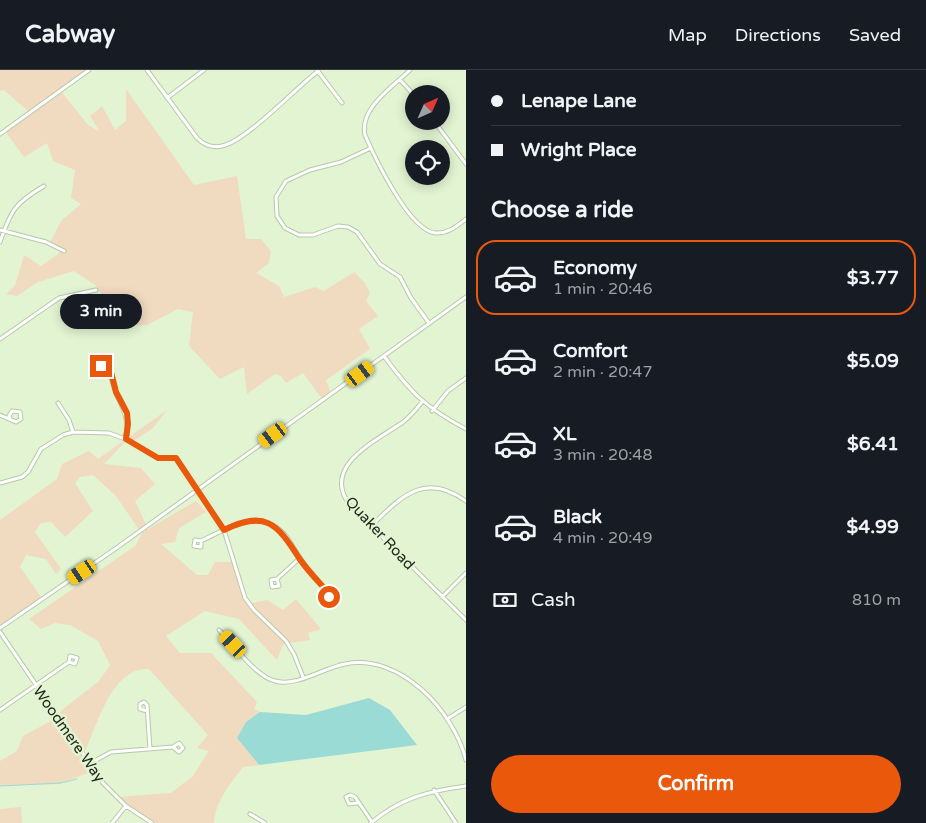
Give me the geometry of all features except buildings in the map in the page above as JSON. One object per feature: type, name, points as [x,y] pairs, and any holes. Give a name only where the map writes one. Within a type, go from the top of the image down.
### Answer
[{"type":"street","points":[[0,134],[89,70]]},
{"type":"street","points":[[146,70],[197,138],[208,146],[222,147],[235,141],[271,112],[317,70],[342,103]]},
{"type":"street","points":[[167,98],[204,70]]},
{"type":"street","points":[[410,70],[370,109],[363,127],[371,148],[399,199],[423,228],[431,232],[445,232],[466,219]]},
{"type":"street","points":[[400,80],[405,85]]},
{"type":"street","points":[[441,130],[466,164]]},
{"type":"street","points":[[371,148],[341,162],[310,170],[286,181],[276,197],[277,216],[285,228],[299,235],[313,236],[338,226],[348,227],[357,232],[380,264],[400,277],[411,298],[430,324]]},
{"type":"street","points":[[0,242],[2,230],[15,205],[44,186]]},
{"type":"street","points":[[2,230],[46,242],[64,251]]},
{"type":"street","points":[[0,338],[59,298],[96,290]]},
{"type":"street","points":[[0,628],[197,490],[466,297]]},
{"type":"street","points":[[384,356],[402,381],[422,402],[432,411],[466,430]]},
{"type":"street","points":[[112,376],[107,378],[101,372],[102,364],[108,366],[112,376],[116,392],[128,418],[126,439]]},
{"type":"street","points":[[432,411],[448,391],[466,378]]},
{"type":"street","name":"Quaker Road","points":[[422,402],[408,418],[352,458],[343,471],[341,485],[349,504],[466,620]]},
{"type":"street","points":[[58,403],[69,420],[73,432]]},
{"type":"street","points":[[0,415],[10,419]]},
{"type":"street","points":[[0,483],[22,478],[28,472],[41,449],[63,435],[73,432],[101,432],[126,439],[158,458],[176,458],[224,530],[245,598],[254,610],[286,641],[294,654],[303,677]]},
{"type":"street","points":[[371,526],[399,498],[415,490],[436,489],[466,501]]},
{"type":"street","points":[[201,541],[243,522],[266,522],[284,534],[300,558],[327,591]]},
{"type":"street","points":[[277,580],[300,558]]},
{"type":"street","points":[[442,596],[466,573]]},
{"type":"street","points":[[219,630],[268,679],[283,682],[351,663],[381,665],[409,678],[447,719],[460,741],[466,760]]},
{"type":"street","name":"Woodmere Way","points":[[0,632],[89,764],[106,786],[126,806],[152,823]]},
{"type":"street","points":[[0,710],[69,662]]},
{"type":"street","points":[[447,719],[466,706]]},
{"type":"street","points":[[147,711],[150,749]]},
{"type":"street","points":[[89,764],[111,752],[173,747]]},
{"type":"street","points":[[357,803],[371,823],[396,804],[434,790],[466,786]]},
{"type":"street","points":[[434,790],[456,823]]},
{"type":"street","points":[[112,823],[126,806]]},
{"type":"street","points":[[250,814],[265,823]]},
{"type":"shaded area","points":[[0,70],[89,70],[61,91],[88,125],[100,132],[90,116],[102,106],[115,130],[126,121],[126,89],[194,185],[237,176],[246,239],[261,239],[271,251],[269,263],[256,273],[279,286],[284,297],[315,287],[324,291],[354,272],[365,283],[370,293],[366,301],[378,316],[359,329],[370,349],[326,380],[331,394],[323,400],[303,373],[286,383],[281,376],[275,374],[247,394],[244,367],[220,379],[189,346],[193,312],[178,309],[147,325],[120,327],[98,300],[103,296],[95,285],[74,271],[38,282],[17,296],[6,294],[15,286],[24,255],[41,266],[62,251],[50,243],[61,221],[81,204],[71,198],[75,170],[53,161],[47,143],[24,157],[5,131],[29,112],[4,90],[0,91]]},
{"type":"shaded area","points":[[167,410],[153,428],[132,442],[127,440],[104,464],[141,468],[155,484],[135,501],[148,529],[196,501],[206,512],[179,528],[175,542],[161,544],[197,575],[208,575],[215,562],[234,562],[240,586],[248,604],[267,600],[283,610],[296,599],[321,629],[308,633],[310,640],[283,644],[277,660],[239,619],[205,611],[166,636],[180,653],[211,653],[257,702],[254,709],[260,712],[246,722],[237,738],[259,765],[243,767],[220,801],[214,823],[150,823],[116,797],[171,793],[193,776],[209,751],[197,748],[208,735],[149,669],[135,671],[124,678],[106,702],[82,758],[88,773],[59,784],[0,786],[0,761],[17,751],[23,736],[53,720],[62,710],[99,681],[110,665],[98,641],[70,625],[55,623],[41,629],[29,619],[135,546],[142,534],[116,496],[93,475],[80,477],[75,483],[93,511],[65,537],[51,522],[41,523],[35,532],[61,569],[56,574],[46,559],[26,555],[20,567],[41,597],[0,628],[0,520],[57,479],[62,464],[89,451],[98,459]]},
{"type":"shaded area","points":[[21,807],[22,823],[0,823],[0,809]]},
{"type":"water","points":[[369,698],[390,710],[417,745],[259,765],[237,738],[246,722],[260,712],[306,715]]},
{"type":"waterway","points":[[0,786],[61,783],[77,779]]},
{"type":"route","points":[[101,366],[105,364],[110,368],[113,386],[127,413],[128,428],[126,439],[158,458],[176,458],[186,476],[224,530],[238,523],[254,520],[275,526],[288,539],[316,580],[327,591],[329,589],[333,590],[334,596],[329,597]]}]
